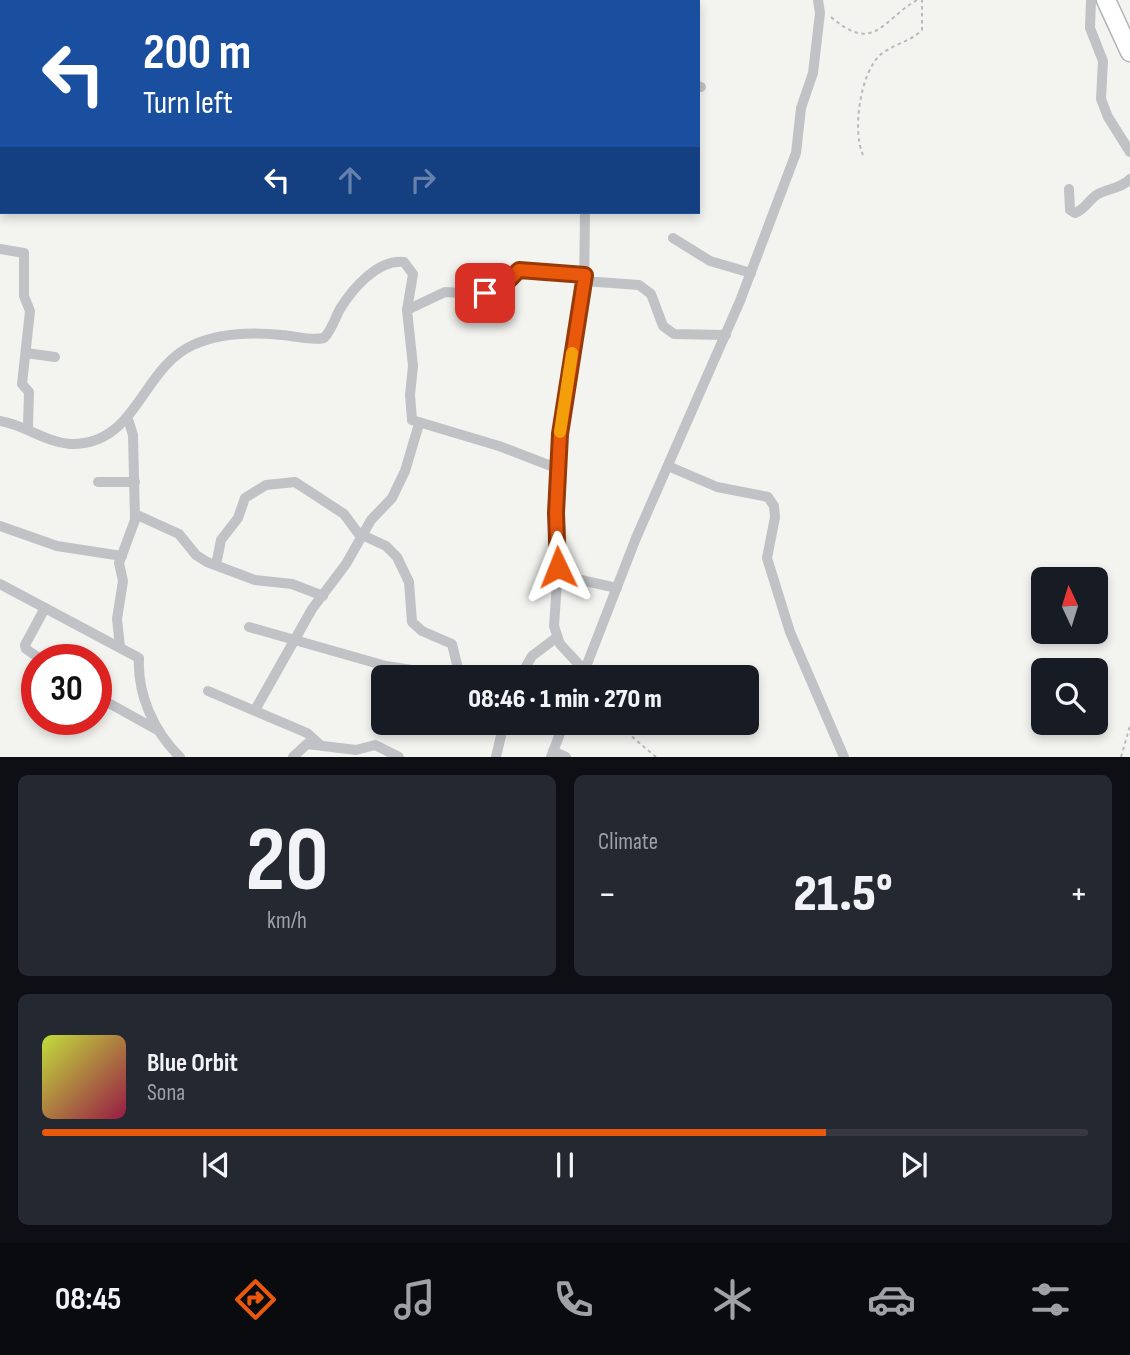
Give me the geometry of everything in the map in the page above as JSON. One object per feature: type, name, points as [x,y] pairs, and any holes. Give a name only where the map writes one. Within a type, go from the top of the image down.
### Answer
[{"type":"highway","points":[[1106,0],[1130,52]]},
{"type":"street","points":[[587,665],[617,587],[726,335],[796,153],[800,108],[813,73],[820,13],[818,0]]},
{"type":"street","points":[[1091,0],[1090,27],[1103,61],[1101,99],[1108,117],[1130,152]]},
{"type":"street","points":[[1069,189],[1070,210],[1075,212],[1084,209],[1100,192],[1120,187],[1130,179]]},
{"type":"street","points":[[577,665],[556,638],[554,626],[558,575],[556,513],[562,419],[584,278],[585,214]]},
{"type":"street","points":[[673,238],[710,261],[751,273]]},
{"type":"street","points":[[0,249],[24,253],[24,296],[30,312],[22,384],[29,392],[28,427]]},
{"type":"street","points":[[0,421],[28,427],[52,441],[77,443],[106,435],[128,419],[161,370],[192,345],[220,336],[253,334],[324,338],[344,302],[376,271],[391,262],[404,262],[413,274],[407,310],[413,366],[410,411],[412,420],[419,424],[443,428],[559,469]]},
{"type":"street","points":[[407,310],[445,292],[485,293],[501,288],[519,270],[639,285],[651,294],[663,326],[674,334],[726,335]]},
{"type":"street","points":[[26,353],[55,357]]},
{"type":"street","points":[[120,647],[117,619],[123,581],[120,563],[134,531],[135,514],[133,435],[128,419]]},
{"type":"street","points":[[255,710],[371,520],[392,498],[405,471],[419,424]]},
{"type":"street","points":[[668,466],[717,487],[768,497],[773,501],[775,517],[767,558],[790,632],[844,757]]},
{"type":"street","points":[[98,482],[135,482]]},
{"type":"street","points":[[216,565],[221,540],[238,518],[245,498],[258,489],[280,482],[295,482],[344,514],[362,536],[386,546],[399,560],[409,582],[412,622],[422,631],[452,644],[456,665]]},
{"type":"street","points":[[135,514],[179,534],[196,555],[216,565],[255,580],[292,584],[323,596]]},
{"type":"street","points":[[0,526],[57,546],[122,555]]},
{"type":"street","points":[[558,575],[617,587]]},
{"type":"street","points":[[0,584],[139,658],[146,707],[159,731],[180,757]]},
{"type":"street","points":[[27,644],[45,608]]},
{"type":"street","points":[[249,628],[382,665]]},
{"type":"street","points":[[527,665],[530,659],[556,638]]},
{"type":"street","points":[[208,691],[307,733],[320,745]]},
{"type":"street","points":[[112,705],[159,731]]},
{"type":"street","points":[[496,757],[501,735]]},
{"type":"street","points":[[560,735],[552,754],[566,757]]},
{"type":"street","points":[[293,757],[303,746],[320,745],[356,750],[375,745],[399,757]]},
{"type":"path","points":[[820,13],[828,15],[846,31],[867,33],[891,21],[917,0]]},
{"type":"path","points":[[863,155],[857,134],[862,91],[876,59],[894,44],[920,33],[923,23],[922,0]]},
{"type":"path","points":[[1121,757],[1130,726]]},
{"type":"path","points":[[630,735],[656,757]]},
{"type":"slow traffic","points":[[560,432],[569,387],[572,353]]},
{"type":"route","points":[[485,293],[506,285],[512,276],[524,269],[585,275],[560,434],[556,513],[558,567]]}]
